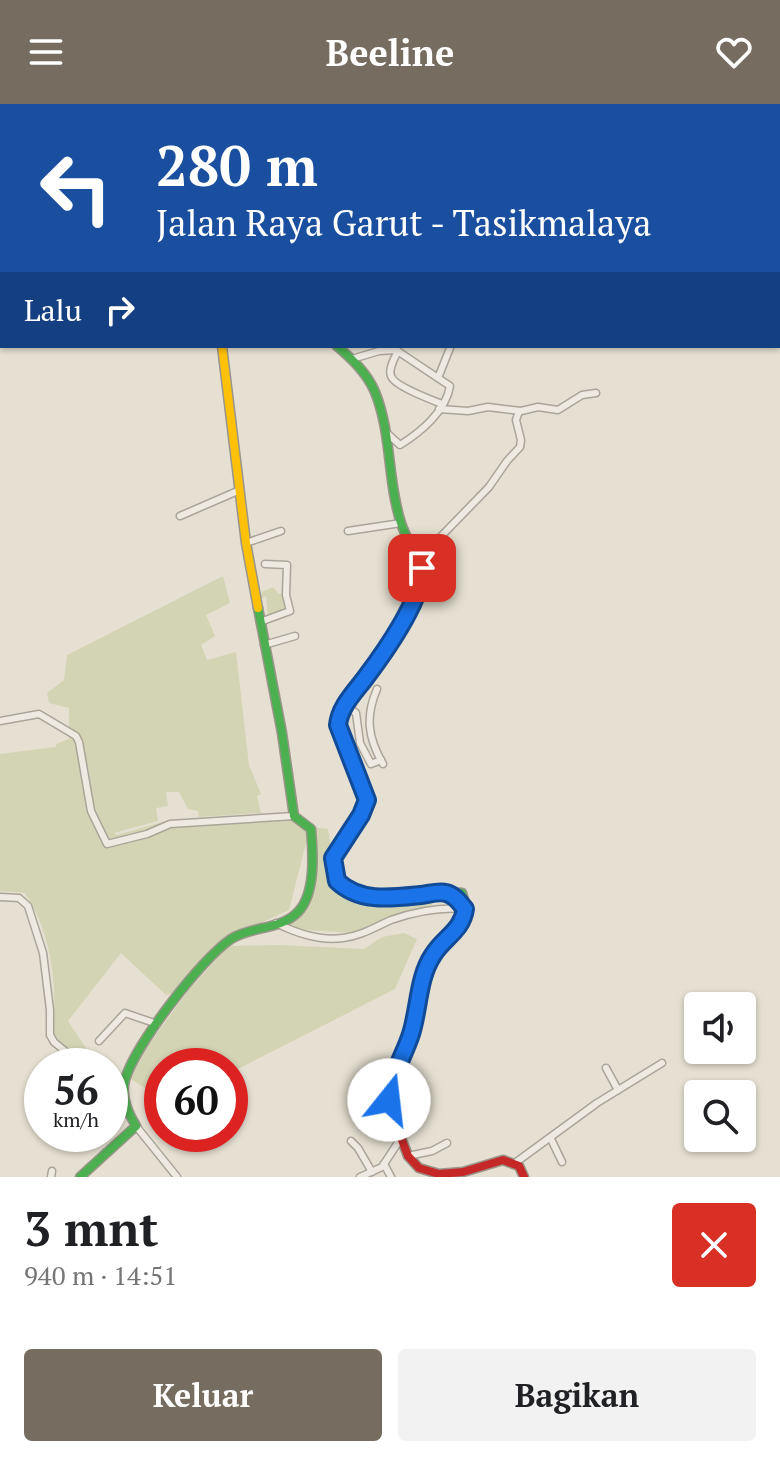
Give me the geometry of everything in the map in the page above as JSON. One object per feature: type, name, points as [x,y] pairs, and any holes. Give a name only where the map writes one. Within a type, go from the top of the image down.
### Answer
[{"type":"main road","points":[[128,1073],[157,1024],[221,946],[252,930],[296,914],[301,910],[309,883],[311,829],[294,816],[282,733],[246,543],[222,348]]},
{"type":"main road","points":[[339,348],[372,385],[387,432],[401,523],[419,559],[422,577],[407,611],[375,665],[339,715],[338,730],[367,800],[361,815],[336,850],[333,858],[335,878],[359,896],[402,897],[445,892],[465,909],[458,928],[428,963],[411,1033],[391,1085],[389,1104],[408,1156],[415,1165],[426,1171],[464,1175],[497,1160],[515,1163],[524,1177]]},
{"type":"main road","points":[[80,1177],[136,1126],[128,1107]]},
{"type":"street","points":[[361,348],[363,354]]},
{"type":"street","points":[[438,378],[450,348]]},
{"type":"street","points":[[352,359],[363,354],[398,351],[451,388],[425,427],[402,444],[397,444],[387,432]]},
{"type":"street","points":[[398,351],[390,373],[392,378],[440,407],[468,411],[488,407],[519,411],[538,407],[560,409],[582,395],[596,393]]},
{"type":"street","points":[[419,559],[487,489],[520,447],[522,443],[516,420],[519,411]]},
{"type":"street","points":[[180,516],[240,490]]},
{"type":"street","points":[[348,531],[401,523]]},
{"type":"street","points":[[246,543],[281,531]]},
{"type":"street","points":[[260,622],[290,611],[286,595],[287,565],[265,564]]},
{"type":"street","points":[[264,645],[295,636]]},
{"type":"street","points":[[345,705],[356,713],[360,743],[371,764],[382,762],[368,723],[377,689]]},
{"type":"street","points":[[0,721],[39,714],[76,736],[91,811],[107,844],[147,834],[170,824],[294,816]]},
{"type":"street","points":[[0,897],[19,898],[28,906],[43,953],[50,1035],[61,1048]]},
{"type":"street","points":[[275,923],[295,932],[340,939],[412,914],[465,909]]},
{"type":"street","points":[[99,1041],[125,1013],[157,1024]]},
{"type":"street","points":[[515,1163],[618,1090],[662,1063]]},
{"type":"street","points":[[606,1068],[618,1090]]},
{"type":"street","points":[[136,1126],[177,1177]]},
{"type":"street","points":[[360,1177],[384,1164],[401,1138]]},
{"type":"street","points":[[551,1139],[562,1162]]},
{"type":"street","points":[[351,1141],[372,1172]]},
{"type":"street","points":[[408,1156],[432,1151],[447,1143]]},
{"type":"street","points":[[384,1164],[391,1177]]},
{"type":"green space","points":[[223,576],[230,603],[206,615],[215,636],[201,645],[207,660],[236,652],[249,765],[261,794],[257,796],[261,813],[199,817],[198,811],[188,809],[179,792],[166,792],[168,806],[156,808],[158,821],[114,833],[117,835],[166,821],[289,815],[291,820],[300,823],[308,835],[289,910],[215,944],[173,993],[166,995],[121,953],[68,1021],[86,1048],[66,1048],[53,1037],[53,980],[42,926],[25,893],[0,891],[0,754],[56,747],[56,744],[69,739],[69,708],[49,703],[47,693],[64,680],[67,655]]},
{"type":"green space","points":[[273,587],[279,594],[285,593],[288,610],[260,621],[260,618],[268,616],[266,596],[260,599],[262,592]]},
{"type":"green space","points":[[313,827],[328,829],[337,881],[365,903],[378,897],[427,896],[433,902],[431,907],[392,917],[356,933],[305,930],[284,924],[300,914],[310,897],[314,873]]},
{"type":"green space","points":[[404,933],[417,939],[395,989],[248,1064],[248,1048],[146,1048],[187,992],[228,946],[364,949],[382,937]]},
{"type":"green space","points":[[144,1051],[144,1088],[128,1077]]},
{"type":"traffic: fast","points":[[339,348],[354,361],[375,392],[384,424],[397,507],[404,532],[416,555],[420,580],[397,631],[340,712],[338,730],[341,741],[363,781],[366,803],[335,856],[333,866],[335,877],[344,887],[356,895],[370,898],[462,893],[465,904],[461,922],[430,960],[423,985]]},
{"type":"traffic: fast","points":[[80,1177],[136,1126],[126,1104],[125,1080],[141,1046],[187,983],[231,939],[291,918],[304,904],[308,894],[312,872],[311,829],[294,816],[258,608]]},
{"type":"traffic: slow","points":[[222,348],[246,543],[258,608]]},
{"type":"traffic: jam","points":[[423,985],[411,1033],[389,1095],[391,1111],[408,1156],[419,1168],[439,1174],[463,1172],[503,1160],[519,1166],[524,1177]]},
{"type":"route","points":[[389,1100],[394,1075],[415,1020],[428,963],[458,928],[465,909],[445,892],[367,897],[352,893],[337,881],[333,858],[361,815],[367,800],[338,725],[345,705],[375,665],[400,623],[417,590],[422,568]]}]
